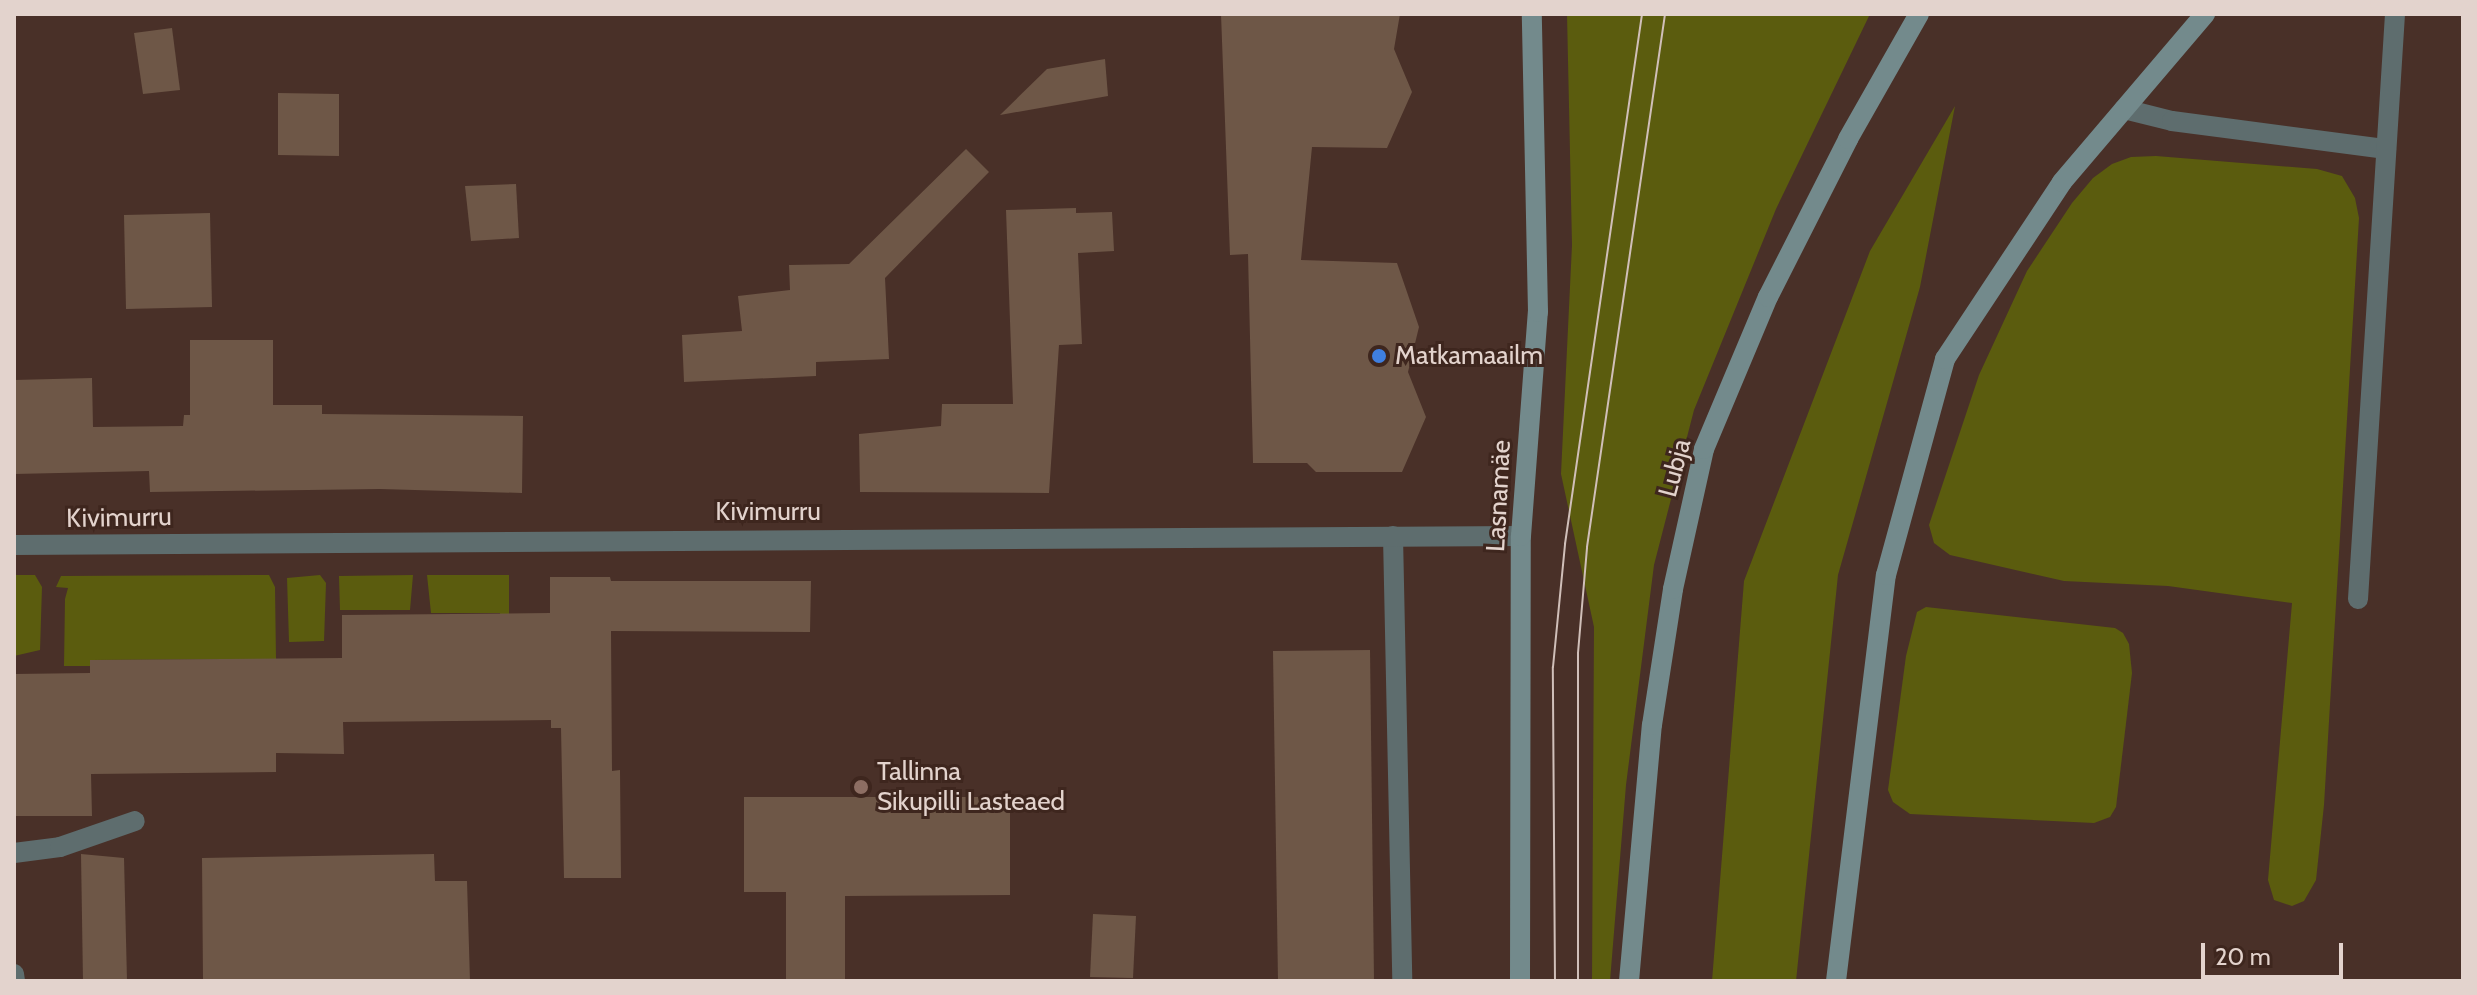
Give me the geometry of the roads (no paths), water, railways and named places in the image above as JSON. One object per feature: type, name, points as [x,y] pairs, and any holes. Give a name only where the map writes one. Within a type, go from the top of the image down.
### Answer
[{"type":"street","name":"Lasnamäe","points":[[1520,981],[1521,536],[1538,312],[1532,14]]},
{"type":"street","name":"Lubja","points":[[1629,981],[1652,725],[1673,589],[1704,449],[1768,297],[1848,139],[1919,14]]},
{"type":"street","points":[[1836,981],[1886,575],[1945,359],[2062,182],[2205,14]]},
{"type":"street","points":[[2358,599],[2395,14]]},
{"type":"street","points":[[2124,109],[2172,121],[2386,149]]},
{"type":"street","points":[[1393,536],[1402,981]]},
{"type":"street","name":"Kivimurru","points":[[14,545],[1521,536]]},
{"type":"street","points":[[14,853],[60,847],[135,821]]},
{"type":"street","points":[[14,974],[15,981]]},
{"type":"tram line","points":[[1555,981],[1553,667],[1565,544],[1642,14]]},
{"type":"tram line","points":[[1578,981],[1578,653],[1587,547],[1665,14]]},
{"type":"place","name":"Matkamaailm","points":[[1379,356]]},
{"type":"place","name":"Tallinna Sikupilli Lasteaed","points":[[861,787]]}]
